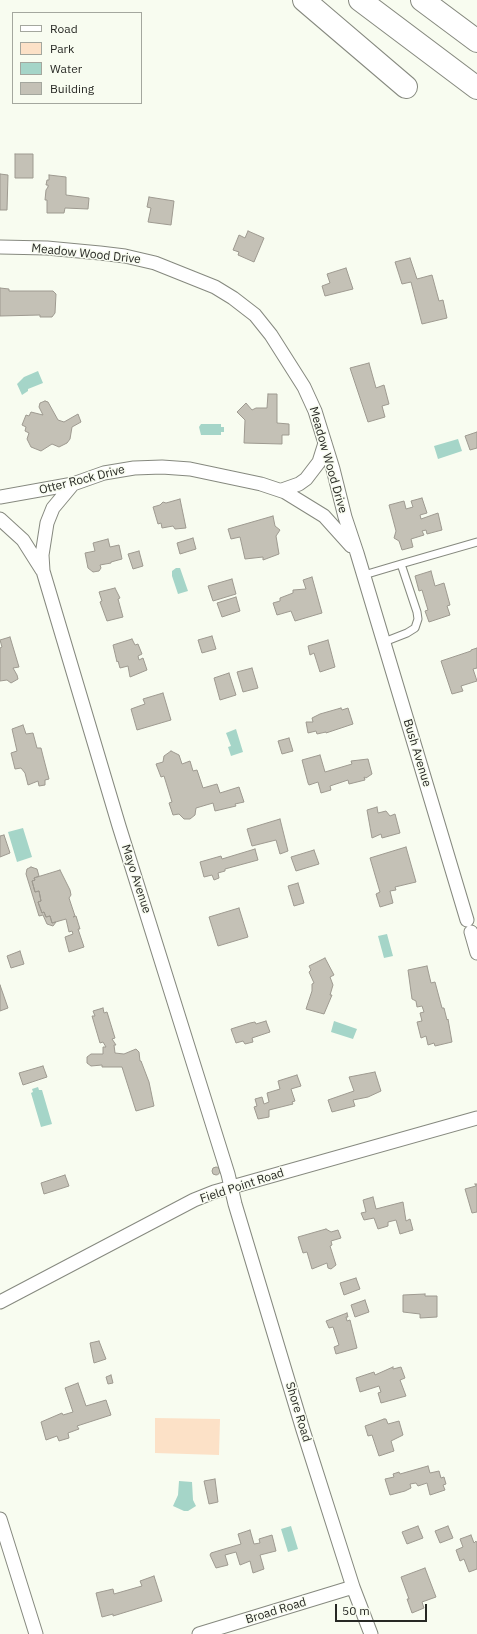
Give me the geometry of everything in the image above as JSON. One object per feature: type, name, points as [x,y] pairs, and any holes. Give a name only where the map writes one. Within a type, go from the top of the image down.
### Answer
[{"type":"highway","points":[[304,0],[406,87]]},
{"type":"highway","points":[[360,0],[477,88]]},
{"type":"highway","points":[[422,0],[477,41]]},
{"type":"street","name":"Meadow Wood Drive","points":[[0,247],[47,248],[125,256],[155,263],[215,287],[233,298],[255,315],[271,334],[304,386],[315,411],[345,517],[357,553]]},
{"type":"street","points":[[282,490],[299,484],[306,479],[319,462],[325,443]]},
{"type":"street","name":"Otter Rock Drive","points":[[0,497],[73,484],[104,473],[134,468],[162,467],[190,469],[282,490],[324,516],[357,553]]},
{"type":"street","name":"Mayo Avenue","points":[[73,484],[53,508],[47,523],[42,555],[43,571],[231,1188]]},
{"type":"street","name":"Mayo Avenue","points":[[0,519],[23,540],[43,571]]},
{"type":"street","name":"Bush Avenue","points":[[357,553],[477,953]]},
{"type":"street","name":"Field Point Road","points":[[0,1302],[194,1200],[231,1188],[477,1118]]},
{"type":"street","name":"Shore Road","points":[[231,1188],[303,1430],[353,1587],[371,1634]]},
{"type":"street","points":[[0,1519],[36,1634]]},
{"type":"street","name":"Broad Road","points":[[199,1634],[353,1587]]},
{"type":"lane","points":[[364,575],[477,542]]},
{"type":"lane","points":[[384,642],[407,633],[415,628],[418,619],[401,564]]},
{"type":"green space","points":[[155,1418],[220,1419],[219,1455],[155,1453]]},
{"type":"water","points":[[38,371],[43,383],[28,389],[28,391],[22,395],[17,384],[24,377]]},
{"type":"water","points":[[201,424],[221,424],[221,427],[224,427],[224,432],[221,432],[221,435],[201,435],[199,427]]},
{"type":"water","points":[[458,439],[462,451],[438,459],[434,446]]},
{"type":"water","points":[[176,568],[180,568],[188,591],[178,594],[172,576],[172,571]]},
{"type":"water","points":[[236,729],[243,752],[231,756],[228,747],[231,746],[226,733]]},
{"type":"water","points":[[23,828],[32,857],[17,862],[8,832]]},
{"type":"water","points":[[387,934],[393,956],[384,958],[378,936]]},
{"type":"water","points":[[334,1021],[357,1029],[353,1039],[331,1032]]},
{"type":"water","points":[[38,1087],[39,1090],[42,1090],[52,1124],[41,1127],[31,1093],[33,1092],[32,1089]]},
{"type":"water","points":[[179,1481],[192,1482],[193,1500],[196,1506],[188,1511],[184,1511],[173,1506],[178,1495]]},
{"type":"water","points":[[291,1526],[298,1549],[288,1552],[281,1529]]},
{"type":"building","points":[[15,154],[33,154],[33,178],[15,178]]},
{"type":"building","points":[[0,174],[8,175],[7,210],[0,210]]},
{"type":"building","points":[[49,175],[66,177],[66,195],[89,198],[88,209],[65,208],[64,213],[47,213],[47,200],[45,200],[46,190],[48,187],[48,185],[46,185],[47,180],[49,180]]},
{"type":"building","points":[[149,197],[174,201],[171,225],[148,222],[151,208],[147,207]]},
{"type":"building","points":[[248,231],[264,238],[254,262],[238,255],[239,252],[233,250],[239,235],[245,238]]},
{"type":"building","points":[[410,258],[417,279],[432,275],[439,301],[443,300],[447,318],[422,324],[411,282],[402,284],[395,262]]},
{"type":"building","points":[[346,268],[353,289],[325,296],[322,286],[330,283],[327,274]]},
{"type":"building","points":[[0,288],[9,289],[9,291],[53,291],[56,294],[55,313],[52,317],[40,317],[40,315],[0,316]]},
{"type":"building","points":[[369,363],[376,388],[384,385],[389,404],[382,406],[385,417],[368,422],[350,368]]},
{"type":"building","points":[[268,394],[277,394],[277,423],[289,424],[289,435],[282,435],[282,444],[244,443],[245,420],[237,412],[246,403],[252,410],[256,408],[267,408]]},
{"type":"building","points":[[45,401],[48,402],[58,420],[64,422],[78,414],[81,422],[72,427],[70,439],[67,443],[59,447],[52,444],[41,451],[31,447],[27,439],[29,433],[25,431],[26,427],[22,425],[26,415],[29,416],[31,412],[43,415],[39,407],[40,403]]},
{"type":"building","points":[[477,432],[477,448],[470,450],[465,436]]},
{"type":"building","points":[[422,498],[427,513],[420,515],[421,519],[438,513],[442,530],[427,534],[426,530],[422,531],[424,535],[411,539],[413,547],[402,550],[399,541],[394,538],[396,531],[389,505],[404,501],[406,509],[413,507],[411,501]]},
{"type":"building","points":[[180,499],[186,528],[175,529],[173,526],[162,528],[161,523],[158,524],[153,507],[160,505],[163,502],[166,503]]},
{"type":"building","points":[[273,516],[275,526],[280,530],[276,536],[279,554],[263,560],[263,557],[245,559],[240,537],[231,539],[228,529]]},
{"type":"building","points":[[193,538],[196,549],[180,554],[177,543]]},
{"type":"building","points":[[108,539],[110,547],[119,545],[122,559],[100,565],[101,568],[99,571],[93,572],[88,568],[85,553],[95,551],[93,543]]},
{"type":"building","points":[[139,551],[143,566],[133,569],[128,554]]},
{"type":"building","points":[[431,571],[435,586],[444,583],[450,605],[447,606],[450,615],[429,622],[425,611],[428,610],[422,590],[419,591],[415,576]]},
{"type":"building","points":[[312,577],[322,613],[295,621],[291,611],[277,615],[273,603],[280,601],[280,598],[293,593],[293,590],[306,589],[303,580]]},
{"type":"building","points":[[232,579],[236,594],[213,601],[208,586]]},
{"type":"building","points":[[115,588],[120,598],[118,599],[123,617],[107,621],[100,602],[102,601],[99,592]]},
{"type":"building","points":[[236,597],[240,611],[222,617],[217,603]]},
{"type":"building","points":[[212,636],[216,649],[202,653],[198,640]]},
{"type":"building","points":[[10,637],[19,667],[13,668],[18,679],[11,683],[7,680],[0,681],[0,648],[2,647],[0,640]]},
{"type":"building","points":[[132,639],[135,645],[138,644],[142,654],[138,656],[139,660],[143,658],[147,670],[130,677],[128,666],[120,668],[113,645]]},
{"type":"building","points":[[328,640],[335,667],[320,672],[314,653],[310,655],[308,646]]},
{"type":"building","points":[[477,648],[477,668],[473,669],[477,681],[461,686],[463,691],[452,694],[441,661]]},
{"type":"building","points":[[252,668],[258,688],[243,692],[237,672]]},
{"type":"building","points":[[229,673],[236,695],[220,700],[214,678]]},
{"type":"building","points":[[163,693],[171,720],[137,730],[131,709],[145,704],[143,699]]},
{"type":"building","points":[[341,708],[342,710],[348,708],[353,724],[326,733],[317,734],[316,731],[308,733],[306,722],[313,722],[312,718],[320,714]]},
{"type":"building","points":[[23,725],[26,734],[33,733],[37,748],[41,748],[49,779],[45,780],[45,785],[39,786],[38,781],[28,785],[25,773],[21,768],[15,769],[11,753],[17,751],[12,729]]},
{"type":"building","points":[[289,738],[293,751],[282,754],[278,741]]},
{"type":"building","points":[[171,751],[179,755],[182,764],[190,761],[193,771],[197,770],[203,788],[217,784],[220,793],[239,787],[244,802],[235,804],[236,806],[215,811],[213,803],[196,808],[195,815],[190,819],[184,819],[179,814],[173,815],[169,803],[172,802],[164,776],[161,777],[156,764],[163,762],[164,756]]},
{"type":"building","points":[[320,755],[325,772],[352,764],[351,761],[368,759],[372,774],[366,778],[364,777],[365,780],[349,784],[348,780],[330,786],[331,790],[321,793],[318,782],[309,785],[302,760]]},
{"type":"building","points":[[377,807],[378,813],[386,811],[390,816],[395,814],[400,833],[382,838],[381,834],[372,838],[367,810]]},
{"type":"building","points":[[280,819],[288,851],[280,854],[276,840],[252,846],[247,829]]},
{"type":"building","points":[[4,835],[10,853],[0,857],[0,836]]},
{"type":"building","points":[[406,847],[416,882],[395,887],[396,890],[390,891],[393,903],[380,907],[376,894],[380,892],[370,858]]},
{"type":"building","points":[[255,849],[258,860],[225,869],[225,871],[218,873],[219,878],[214,880],[212,875],[204,877],[200,862],[221,856],[222,859]]},
{"type":"building","points":[[314,850],[319,864],[296,871],[291,857]]},
{"type":"building","points":[[31,867],[37,869],[39,876],[34,878],[35,880],[32,881],[35,892],[39,891],[41,901],[38,902],[42,913],[44,912],[46,917],[50,916],[52,923],[56,922],[53,926],[47,924],[43,915],[39,916],[26,874],[27,869]]},
{"type":"building","points":[[60,870],[70,890],[71,895],[69,898],[75,916],[73,917],[76,916],[80,929],[78,929],[84,947],[69,952],[65,937],[73,934],[72,931],[69,932],[66,919],[52,923],[50,916],[46,917],[44,912],[42,913],[38,902],[41,901],[39,891],[35,892],[32,881],[35,880],[34,878]]},
{"type":"building","points":[[298,883],[304,903],[294,906],[288,886]]},
{"type":"building","points":[[239,908],[248,937],[218,946],[209,917]]},
{"type":"building","points":[[20,951],[24,964],[11,968],[7,956]]},
{"type":"building","points":[[325,958],[334,975],[330,977],[333,985],[330,995],[332,995],[324,1014],[306,1009],[312,991],[312,984],[314,983],[309,972],[311,970],[309,966]]},
{"type":"building","points":[[427,966],[431,983],[435,982],[442,1008],[444,1008],[447,1020],[448,1019],[452,1042],[435,1046],[434,1043],[428,1045],[426,1036],[421,1038],[417,1022],[422,1021],[420,1013],[424,1012],[422,1006],[417,1007],[416,1001],[412,999],[408,970]]},
{"type":"building","points":[[0,985],[8,1008],[0,1011]]},
{"type":"building","points":[[103,1008],[104,1013],[107,1012],[115,1038],[112,1039],[116,1045],[114,1045],[115,1053],[124,1054],[136,1049],[139,1052],[140,1061],[149,1082],[154,1106],[136,1111],[122,1067],[102,1067],[102,1065],[91,1066],[87,1063],[87,1057],[91,1054],[103,1054],[103,1047],[106,1047],[103,1042],[100,1043],[92,1016],[95,1016],[93,1011]]},
{"type":"building","points":[[266,1021],[270,1032],[252,1038],[253,1042],[245,1044],[243,1041],[236,1043],[231,1029],[250,1023],[255,1022],[256,1024]]},
{"type":"building","points":[[43,1066],[47,1077],[23,1085],[19,1073]]},
{"type":"building","points":[[375,1072],[381,1091],[368,1097],[353,1100],[355,1106],[332,1112],[328,1100],[354,1091],[349,1077]]},
{"type":"building","points":[[297,1075],[301,1086],[291,1089],[295,1101],[292,1102],[293,1104],[269,1110],[269,1117],[258,1119],[254,1107],[257,1106],[255,1099],[262,1097],[264,1104],[269,1102],[267,1093],[280,1089],[278,1081]]},
{"type":"building","points":[[216,1167],[219,1168],[219,1174],[216,1175],[213,1174],[212,1171],[213,1168]]},
{"type":"building","points":[[65,1175],[69,1186],[44,1194],[41,1183]]},
{"type":"building","points":[[475,1184],[477,1184],[477,1212],[472,1213],[465,1189],[476,1186]]},
{"type":"building","points":[[373,1197],[376,1209],[403,1202],[406,1221],[410,1219],[413,1230],[400,1234],[396,1220],[388,1222],[388,1226],[378,1229],[374,1218],[364,1220],[361,1213],[366,1212],[363,1200]]},
{"type":"building","points":[[326,1229],[331,1232],[338,1230],[341,1238],[331,1241],[332,1245],[330,1246],[336,1265],[331,1269],[328,1268],[327,1263],[312,1269],[307,1252],[303,1253],[298,1237]]},
{"type":"building","points":[[356,1278],[360,1289],[344,1295],[340,1283]]},
{"type":"building","points":[[425,1294],[425,1296],[437,1296],[437,1317],[420,1318],[420,1314],[403,1312],[403,1295]]},
{"type":"building","points":[[365,1300],[369,1312],[355,1317],[351,1305]]},
{"type":"building","points":[[347,1313],[347,1321],[350,1320],[357,1348],[336,1354],[334,1347],[339,1345],[333,1327],[329,1328],[326,1321]]},
{"type":"building","points":[[99,1341],[106,1359],[94,1363],[90,1343]]},
{"type":"building","points":[[393,1367],[393,1369],[401,1367],[405,1378],[400,1380],[406,1396],[381,1403],[378,1393],[381,1392],[379,1386],[360,1392],[356,1378],[374,1372],[375,1375]]},
{"type":"building","points":[[111,1375],[113,1383],[108,1384],[106,1377]]},
{"type":"building","points":[[78,1383],[86,1406],[106,1400],[111,1415],[77,1426],[79,1429],[68,1433],[69,1438],[59,1441],[57,1436],[46,1440],[41,1422],[62,1413],[63,1415],[73,1412],[65,1388]]},
{"type":"building","points":[[386,1419],[388,1424],[399,1421],[403,1435],[391,1441],[394,1451],[379,1456],[372,1435],[368,1436],[365,1426]]},
{"type":"building","points":[[428,1466],[430,1473],[439,1471],[441,1478],[444,1477],[446,1484],[443,1485],[445,1490],[430,1495],[427,1483],[418,1486],[416,1483],[410,1484],[411,1488],[405,1491],[390,1495],[385,1479],[394,1477],[393,1474],[399,1472],[400,1474]]},
{"type":"building","points":[[215,1479],[218,1502],[209,1504],[204,1481]]},
{"type":"building","points":[[418,1526],[423,1538],[407,1544],[402,1532]]},
{"type":"building","points":[[448,1526],[453,1538],[440,1543],[435,1531]]},
{"type":"building","points":[[250,1530],[254,1544],[260,1543],[259,1539],[272,1535],[276,1551],[260,1555],[264,1569],[253,1573],[250,1561],[240,1565],[236,1552],[225,1555],[228,1565],[216,1568],[210,1555],[211,1553],[241,1544],[238,1534]]},
{"type":"building","points":[[471,1535],[474,1543],[476,1541],[477,1543],[477,1569],[469,1572],[464,1559],[460,1561],[456,1550],[463,1547],[460,1539]]},
{"type":"building","points":[[425,1568],[436,1597],[422,1602],[424,1608],[412,1613],[407,1599],[409,1599],[401,1577]]},
{"type":"building","points":[[154,1576],[162,1601],[113,1616],[113,1614],[102,1617],[96,1593],[113,1589],[114,1594],[142,1586],[140,1581]]}]
